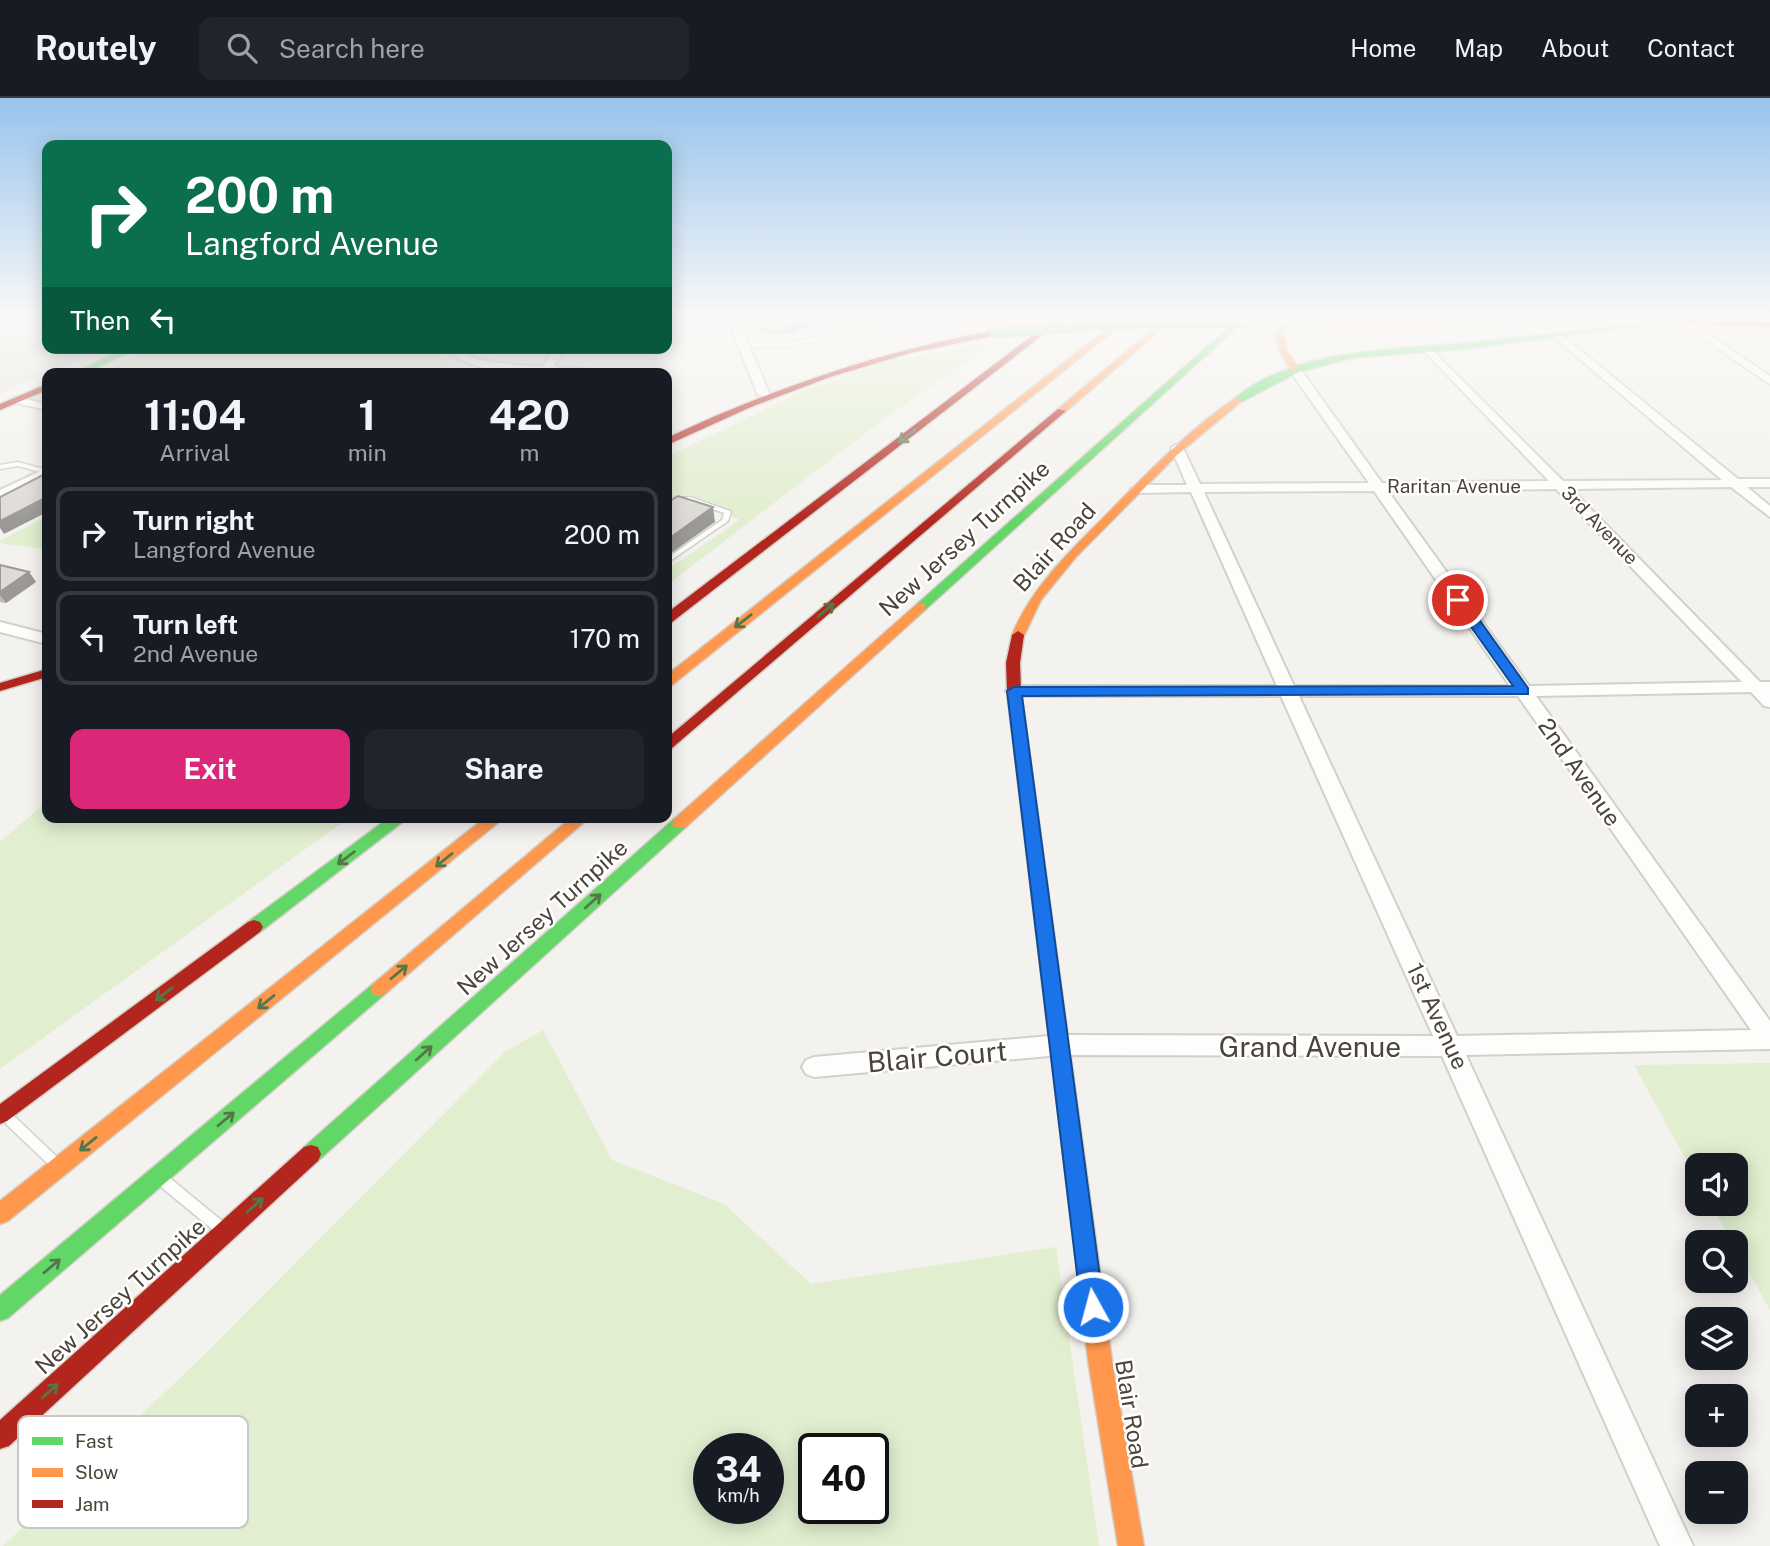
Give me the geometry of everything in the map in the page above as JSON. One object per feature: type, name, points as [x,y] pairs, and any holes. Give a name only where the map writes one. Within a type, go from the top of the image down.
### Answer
[{"type":"main road","points":[[672,440],[785,388]]},
{"type":"main road","points":[[672,615],[970,388]]},
{"type":"main road","points":[[778,594],[1018,388]]},
{"type":"main road","points":[[672,678],[1038,388]]},
{"type":"main road","name":"New Jersey Turnpike","points":[[672,742],[1088,388]]},
{"type":"main road","name":"New Jersey Turnpike","points":[[23,1416],[224,1232],[1165,388]]},
{"type":"main road","name":"Blair Road","points":[[1131,1546],[1100,1360],[1014,691],[1013,653],[1017,634],[1032,601],[1177,447],[1260,388]]},
{"type":"main road","points":[[0,407],[42,389]]},
{"type":"main road","points":[[957,499],[1091,406]]},
{"type":"main road","points":[[0,687],[42,674]]},
{"type":"main road","points":[[1,1114],[393,823]]},
{"type":"main road","points":[[0,1214],[489,823]]},
{"type":"main road","name":"New Jersey Turnpike","points":[[0,1310],[575,823]]},
{"type":"main road","name":"New Jersey Turnpike","points":[[0,1437],[18,1421]]},
{"type":"street","points":[[761,388],[764,395]]},
{"type":"street","name":"2nd Avenue","points":[[1307,388],[1770,1039]]},
{"type":"street","name":"3rd Avenue","points":[[1466,388],[1763,687],[1770,702]]},
{"type":"street","points":[[1620,388],[1770,513]]},
{"type":"street","points":[[16,400],[42,406]]},
{"type":"street","name":"1st Avenue","points":[[1177,447],[1677,1546]]},
{"type":"street","points":[[0,495],[42,474]]},
{"type":"street","name":"Raritan Avenue","points":[[1138,489],[1770,483]]},
{"type":"street","points":[[0,626],[42,638]]},
{"type":"street","points":[[1014,691],[1523,691],[1763,687]]},
{"type":"street","name":"Grand Avenue","points":[[1060,1045],[1451,1046],[1770,1039]]},
{"type":"street","name":"Blair Court","points":[[814,1067],[1060,1045]]},
{"type":"lane","points":[[0,467],[18,464],[42,471]]},
{"type":"lane","points":[[672,500],[690,499],[728,512],[725,520],[672,557]]},
{"type":"lane","points":[[1,1114],[59,1167]]},
{"type":"lane","points":[[158,1176],[224,1232]]},
{"type":"green space","points":[[929,388],[889,415],[672,581],[672,567],[740,520],[688,494],[672,496],[672,455],[807,389]]},
{"type":"green space","points":[[42,519],[42,549],[0,541]]},
{"type":"green space","points":[[42,805],[42,823],[342,823],[0,1069],[0,842]]},
{"type":"green space","points":[[543,1030],[612,1160],[724,1204],[811,1284],[1056,1247],[1099,1546],[3,1546],[22,1528],[248,1528],[248,1416],[140,1416],[505,1052]]},
{"type":"green space","points":[[1770,1063],[1770,1310],[1748,1271],[1748,1230],[1725,1230],[1718,1216],[1748,1216],[1748,1153],[1685,1153],[1685,1158],[1634,1065]]},
{"type":"shaded area","points":[[0,388],[13,388],[0,393]]},
{"type":"building","points":[[42,476],[42,500],[0,521],[0,497]]},
{"type":"building","points":[[678,496],[713,507],[672,536],[672,500]]},
{"type":"building","points":[[0,565],[29,572],[0,592]]},
{"type":"traffic: fast","points":[[921,607],[1166,388]]},
{"type":"traffic: fast","points":[[1238,400],[1260,388]]},
{"type":"traffic: fast","points":[[254,927],[393,823]]},
{"type":"traffic: fast","points":[[311,1154],[680,823]]},
{"type":"traffic: fast","points":[[0,1310],[379,989]]},
{"type":"traffic: slow","points":[[672,678],[1038,388]]},
{"type":"traffic: slow","points":[[1061,411],[1089,388]]},
{"type":"traffic: slow","points":[[1018,635],[1035,600],[1072,555],[1173,453],[1204,425],[1238,400]]},
{"type":"traffic: slow","points":[[680,823],[921,607]]},
{"type":"traffic: slow","points":[[0,1214],[489,823]]},
{"type":"traffic: slow","points":[[379,989],[575,823]]},
{"type":"traffic: slow","points":[[1049,964],[1100,1360],[1131,1546]]},
{"type":"traffic: jam","points":[[672,440],[791,388]]},
{"type":"traffic: jam","points":[[672,615],[970,388]]},
{"type":"traffic: jam","points":[[0,407],[42,389]]},
{"type":"traffic: jam","points":[[672,741],[1061,411]]},
{"type":"traffic: jam","points":[[1018,635],[1013,663],[1014,691],[1049,964]]},
{"type":"traffic: jam","points":[[0,687],[42,674]]},
{"type":"traffic: jam","points":[[0,1115],[254,927]]},
{"type":"traffic: jam","points":[[23,1416],[311,1154]]},
{"type":"traffic: jam","points":[[0,1437],[18,1421]]},
{"type":"route","points":[[1093,1307],[1014,691],[1523,691],[1458,600]]}]
